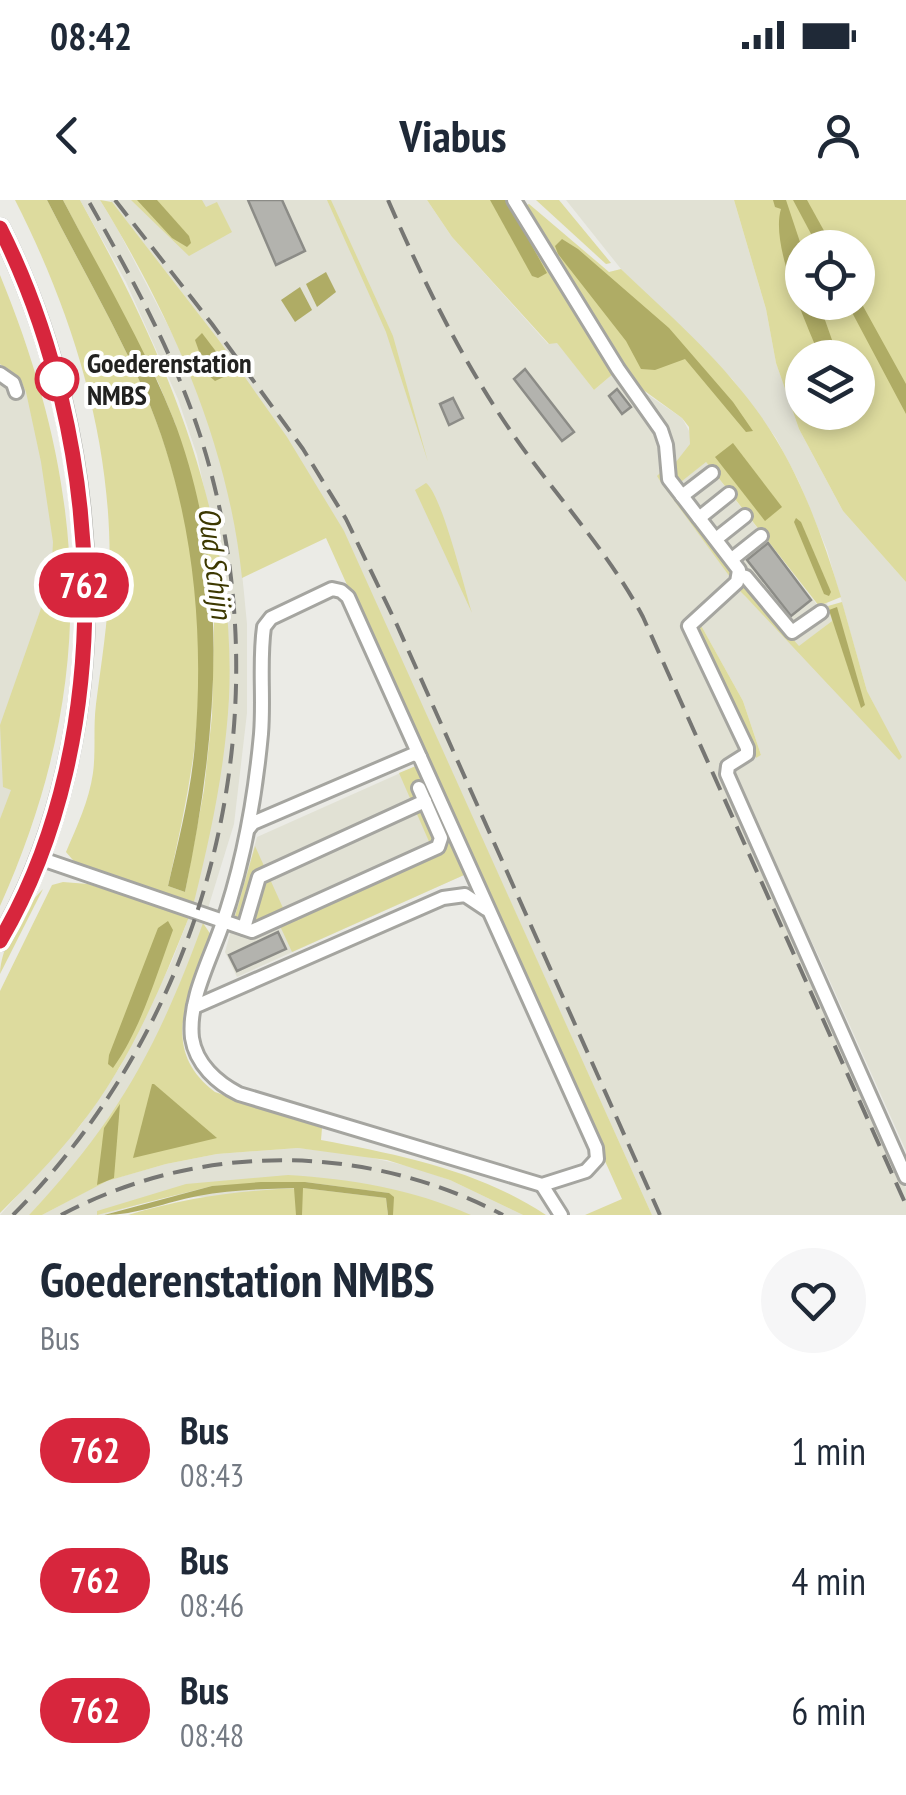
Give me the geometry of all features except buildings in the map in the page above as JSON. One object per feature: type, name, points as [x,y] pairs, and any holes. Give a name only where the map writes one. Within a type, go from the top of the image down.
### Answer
[{"type":"main road","points":[[0,228],[36,314],[70,430],[84,558],[81,682],[59,791],[39,858],[0,941]]},
{"type":"street","points":[[514,200],[618,370],[661,430],[667,473],[740,575],[746,577],[792,632],[821,612]]},
{"type":"street","points":[[0,374],[13,383],[16,392]]},
{"type":"street","points":[[682,496],[712,473]]},
{"type":"street","points":[[699,518],[729,494]]},
{"type":"street","points":[[716,539],[746,516]]},
{"type":"street","points":[[732,560],[761,536]]},
{"type":"street","points":[[740,575],[689,626],[748,751],[728,766],[727,774],[906,1177]]},
{"type":"street","points":[[337,589],[348,597],[420,757],[597,1153],[595,1164],[586,1171],[542,1185],[226,1087],[196,1054],[192,1036],[194,1007],[224,922],[249,828],[261,732],[264,627],[271,618],[328,591],[337,589]]},
{"type":"street","points":[[249,828],[252,823],[414,754],[420,757]]},
{"type":"street","points":[[39,858],[224,922],[244,928],[252,930],[438,847],[442,838],[422,795],[258,877],[244,928]]},
{"type":"street","points":[[194,1007],[443,898],[465,895],[484,906],[490,915]]},
{"type":"street","points":[[542,1185],[561,1215]]},
{"type":"shaded area","points":[[15,200],[47,200],[133,367],[161,433],[174,477],[193,567],[200,660],[194,751],[168,886],[185,892],[204,790],[212,716],[214,622],[175,423],[158,382],[63,200],[80,200],[141,318],[190,439],[208,502],[221,566],[228,631],[229,698],[216,801],[194,902],[78,866],[66,852],[86,803],[93,773],[95,713],[109,583],[109,533],[98,434],[87,385],[56,291]]},
{"type":"shaded area","points":[[47,200],[63,200],[148,362],[173,418],[192,476],[204,534],[214,653],[211,713],[185,892],[168,886],[191,780],[198,699],[196,609],[184,520],[174,476],[144,391]]},
{"type":"shaded area","points":[[80,200],[100,200],[118,230],[174,337],[214,439],[240,552],[247,624],[247,713],[234,824],[200,934],[165,1021],[137,1077],[67,1175],[29,1215],[0,1215],[80,1126],[120,1067],[172,961],[194,902],[227,639],[224,580],[197,455],[178,399],[126,282]]},
{"type":"shaded area","points":[[100,200],[112,202],[218,339],[287,437],[344,531],[652,1215],[585,1215],[622,1199],[326,538],[242,578],[235,527],[210,429],[150,289]]},
{"type":"shaded area","points":[[110,200],[427,200],[452,237],[548,344],[557,342],[594,390],[621,367],[644,392],[682,418],[706,462],[818,606],[827,603],[832,621],[799,647],[742,582],[745,596],[901,757],[867,691],[827,550],[776,438],[733,380],[621,269],[566,200],[734,200],[785,389],[785,430],[800,430],[843,511],[906,582],[906,1151],[735,782],[735,770],[761,755],[743,701],[698,620],[729,584],[682,623],[742,748],[719,765],[906,1188],[906,1215],[652,1215],[343,531],[218,339]]},
{"type":"shaded area","points":[[131,200],[202,200],[206,207],[217,202],[232,232],[189,256]]},
{"type":"shaded area","points":[[137,200],[157,200],[191,243],[187,247],[172,238]]},
{"type":"shaded area","points":[[327,200],[331,200],[393,336],[428,462],[386,332]]},
{"type":"shaded area","points":[[427,200],[510,200],[614,373],[594,390],[557,343],[549,344],[452,237]]},
{"type":"shaded area","points":[[490,200],[507,200],[547,273],[538,278],[532,276]]},
{"type":"shaded area","points":[[536,200],[559,200],[611,263],[606,264]]},
{"type":"shaded area","points":[[734,200],[906,200],[906,582],[843,511],[800,430],[875,430],[875,340],[785,340],[785,389],[766,309]]},
{"type":"shaded area","points":[[773,200],[786,200],[796,230],[785,230],[785,262],[780,242],[781,209],[775,207]]},
{"type":"shaded area","points":[[793,200],[807,200],[824,230],[809,230]]},
{"type":"shaded area","points":[[529,204],[609,272],[621,269],[740,389],[770,429],[795,475],[841,597],[819,606],[706,462],[677,485],[672,467],[690,444],[689,427],[635,384],[523,207]]},
{"type":"shaded area","points":[[562,239],[669,328],[753,431],[746,432],[685,359],[655,370],[641,369],[626,341],[558,254],[555,246]]},
{"type":"shaded area","points":[[326,272],[336,292],[317,307],[306,284]]},
{"type":"shaded area","points":[[0,275],[30,356],[52,435],[65,513],[70,591],[67,668],[54,746],[32,825],[0,906],[0,819],[11,790],[3,787],[0,725],[51,580],[53,542],[26,392],[20,378],[0,364]]},
{"type":"shaded area","points":[[300,287],[312,310],[295,322],[281,300]]},
{"type":"shaded area","points":[[0,303],[26,374],[60,557],[0,878]]},
{"type":"shaded area","points":[[805,320],[825,320],[832,340],[813,340]]},
{"type":"shaded area","points":[[856,320],[871,320],[906,384],[906,414],[875,356],[875,340],[867,340]]},
{"type":"shaded area","points":[[202,333],[230,370],[215,381],[207,374],[195,340]]},
{"type":"shaded area","points":[[733,443],[782,507],[765,521],[715,457]]},
{"type":"shaded area","points":[[660,473],[733,571],[733,581],[662,484],[657,476]]},
{"type":"shaded area","points":[[426,483],[445,523],[472,613],[415,490]]},
{"type":"shaded area","points":[[796,518],[831,592],[829,596],[824,594],[794,522]]},
{"type":"shaded area","points":[[742,582],[799,646],[832,621],[828,606],[842,602],[867,691],[902,757],[899,760],[737,588]]},
{"type":"shaded area","points":[[837,607],[865,705],[861,708],[829,610]]},
{"type":"shaded area","points":[[698,620],[743,701],[761,755],[756,758],[696,634]]},
{"type":"shaded area","points":[[416,766],[464,875],[237,977],[225,952],[257,837]]},
{"type":"shaded area","points":[[416,766],[464,875],[292,952],[275,915],[251,925],[234,920],[255,846],[288,919],[434,853],[399,773]]},
{"type":"shaded area","points":[[88,884],[189,917],[154,999],[112,1079],[69,1139],[0,1213],[0,991],[52,885]]},
{"type":"shaded area","points":[[43,889],[0,974],[14,928]]},
{"type":"shaded area","points":[[168,921],[173,930],[154,984],[132,1036],[113,1068],[108,1064],[109,1055],[158,928]]},
{"type":"shaded area","points":[[203,923],[211,935],[188,997],[183,1037],[187,1057],[197,1075],[215,1092],[322,1128],[321,1140],[409,1158],[466,1175],[546,1215],[523,1215],[450,1180],[387,1160],[298,1148],[217,1154],[166,1164],[107,1181],[42,1215],[29,1215],[88,1147],[133,1079],[170,1006]]},
{"type":"shaded area","points":[[154,1084],[217,1138],[133,1158]]},
{"type":"shaded area","points":[[120,1104],[114,1178],[97,1185],[104,1128]]},
{"type":"shaded area","points":[[298,1148],[360,1155],[416,1168],[523,1215],[460,1215],[170,1195],[104,1215],[42,1215],[106,1181],[166,1164],[217,1154]]},
{"type":"shaded area","points":[[288,1175],[381,1187],[427,1198],[471,1215],[393,1215],[389,1193],[305,1182],[212,1186],[97,1215],[97,1211],[186,1184]]},
{"type":"shaded area","points":[[305,1182],[389,1193],[394,1197],[393,1215],[388,1215],[386,1198],[303,1188],[302,1215],[296,1215],[294,1188],[210,1194],[140,1211],[104,1215],[212,1186]]},
{"type":"shaded area","points":[[303,1188],[386,1198],[388,1215],[128,1215],[215,1196]]},
{"type":"railway","points":[[13,1215],[82,1134],[139,1045],[184,950],[215,849],[232,746],[236,641],[225,535],[199,432],[163,342],[88,200]]},
{"type":"railway","points":[[115,200],[303,449],[346,519],[660,1215]]},
{"type":"railway","points":[[388,200],[443,318],[475,375],[527,453],[613,568],[643,617],[906,1205]]},
{"type":"railway","points":[[61,1215],[114,1191],[169,1174],[225,1164],[282,1160],[395,1174],[450,1191],[503,1215]]},
{"type":"bus line","name":"762","points":[[0,228],[36,314],[70,430],[84,558],[85,622],[81,682],[55,808],[39,858],[0,941]]},
{"type":"place","name":"Goederenstation NMBS","points":[[57,379]]},
{"type":"water label","name":"Oud Schijn","points":[[215,563]]}]
